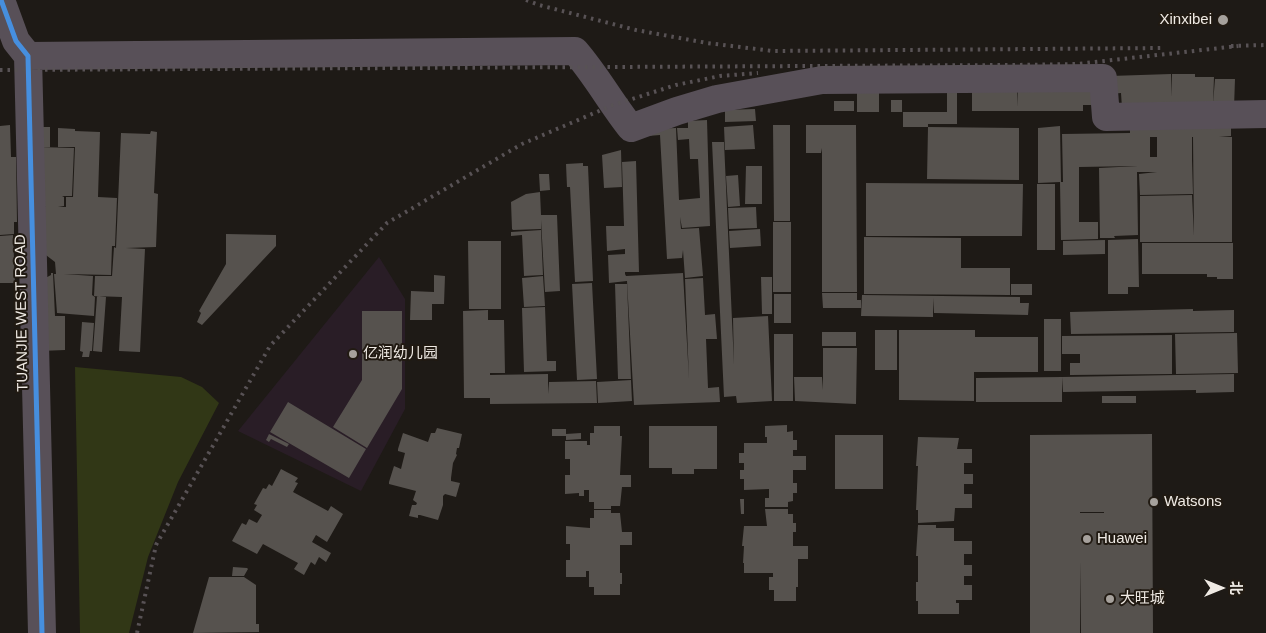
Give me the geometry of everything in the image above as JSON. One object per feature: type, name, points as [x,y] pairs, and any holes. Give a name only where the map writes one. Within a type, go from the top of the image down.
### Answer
[{"type":"street","points":[[1,0],[16,41],[28,56],[575,51],[590,68],[613,105],[631,128],[717,98],[822,80],[1103,78],[1106,117],[1266,114]]},
{"type":"street","name":"TUANJIE WEST ROAD","points":[[28,56],[42,633]]},
{"type":"shaded area","name":"亿润幼儿园","points":[[379,257],[405,299],[405,409],[361,491],[238,431]]},
{"type":"green space","points":[[75,367],[181,377],[202,387],[219,403],[178,482],[148,557],[129,633],[80,633]]},
{"type":"building","points":[[1171,74],[1171,97],[1172,74],[1195,74],[1195,77],[1214,77],[1213,104],[1215,79],[1235,79],[1234,108],[1122,108],[1121,93],[1110,94],[1110,76]]},
{"type":"building","points":[[972,84],[1017,84],[1018,107],[1018,90],[1086,84],[1102,105],[1083,105],[1083,111],[972,111]]},
{"type":"building","points":[[947,85],[957,85],[957,124],[928,124],[928,127],[903,127],[903,112],[947,112]]},
{"type":"building","points":[[857,91],[879,91],[879,112],[857,112]]},
{"type":"building","points":[[891,100],[902,100],[902,112],[891,112]]},
{"type":"building","points":[[834,101],[854,101],[854,111],[834,111]]},
{"type":"building","points":[[755,109],[756,121],[725,122],[725,110]]},
{"type":"building","points":[[707,120],[710,226],[682,228],[680,217],[681,229],[699,228],[703,276],[685,278],[683,250],[682,258],[667,259],[660,135],[648,136],[648,129],[676,128],[679,200],[700,198],[698,159],[690,159],[689,139],[678,140],[677,128],[688,128],[688,121]]},
{"type":"building","points":[[10,125],[11,157],[16,157],[17,222],[14,222],[14,234],[0,235],[0,126]]},
{"type":"building","points":[[753,125],[755,149],[725,150],[724,127]]},
{"type":"building","points":[[773,125],[790,125],[790,221],[774,221]]},
{"type":"building","points":[[806,125],[856,125],[857,292],[822,292],[822,148],[821,153],[806,153]]},
{"type":"building","points":[[1231,125],[1231,136],[1219,137],[1232,137],[1232,242],[1140,242],[1140,196],[1192,195],[1194,236],[1192,137],[1193,194],[1140,195],[1139,174],[1157,172],[1137,172],[1138,235],[1100,238],[1099,168],[1138,166],[1079,167],[1079,222],[1098,222],[1098,239],[1061,240],[1060,182],[1038,183],[1038,128],[1060,126],[1061,182],[1063,182],[1062,134],[1130,133],[1130,126]],"holes":[[[1150,137],[1157,137],[1157,157],[1150,157]]]},
{"type":"building","points":[[40,127],[50,127],[50,147],[39,147]]},
{"type":"building","points":[[928,127],[1019,128],[1019,180],[927,179]]},
{"type":"building","points":[[58,128],[100,132],[98,197],[117,198],[115,246],[112,246],[111,275],[64,274],[93,276],[94,316],[57,313],[55,262],[38,249],[39,207],[46,206],[39,206],[39,147],[74,148],[72,196],[62,196],[64,197],[64,206],[58,207],[66,207],[66,197],[73,197],[75,147],[58,147]]},
{"type":"building","points":[[151,131],[157,132],[154,193],[158,194],[156,247],[126,248],[145,249],[140,352],[119,351],[122,297],[94,296],[95,276],[112,276],[114,247],[116,248],[121,133],[150,134]]},
{"type":"building","points":[[712,142],[724,142],[734,365],[733,318],[768,316],[772,401],[737,403],[736,396],[724,397]]},
{"type":"building","points":[[621,150],[622,187],[604,188],[602,155]]},
{"type":"building","points":[[636,161],[639,272],[625,272],[625,274],[626,276],[683,273],[689,379],[685,279],[703,278],[705,315],[715,314],[717,339],[706,339],[708,388],[719,387],[720,402],[634,405],[627,281],[609,283],[608,255],[625,254],[625,249],[607,251],[606,226],[624,226],[622,162]]},
{"type":"building","points":[[583,163],[583,166],[588,166],[593,281],[575,282],[570,187],[567,187],[566,164]]},
{"type":"building","points":[[746,166],[762,166],[762,204],[745,204]]},
{"type":"building","points":[[539,174],[549,174],[550,190],[540,191]]},
{"type":"building","points":[[738,175],[740,206],[728,207],[726,176]]},
{"type":"building","points":[[866,183],[1023,184],[1022,236],[866,236]]},
{"type":"building","points":[[1037,184],[1055,184],[1055,250],[1037,250]]},
{"type":"building","points":[[540,192],[541,215],[557,215],[560,291],[545,292],[541,220],[541,229],[512,229],[511,202],[526,194]]},
{"type":"building","points":[[756,207],[757,228],[729,229],[728,208]]},
{"type":"building","points":[[773,222],[791,222],[791,292],[773,292]]},
{"type":"building","points":[[760,229],[761,246],[730,248],[729,231]]},
{"type":"building","points":[[541,230],[543,275],[524,276],[522,235],[511,236],[511,232]]},
{"type":"building","points":[[226,234],[276,235],[276,246],[202,325],[197,322],[201,313],[199,311],[226,264]]},
{"type":"building","points":[[13,235],[15,283],[0,283],[0,236]]},
{"type":"building","points":[[864,237],[961,238],[961,268],[1010,268],[1010,295],[864,294]]},
{"type":"building","points":[[1138,239],[1139,287],[1128,287],[1128,294],[1108,294],[1108,240]]},
{"type":"building","points":[[1105,240],[1105,254],[1063,255],[1063,241]]},
{"type":"building","points":[[468,241],[501,241],[501,309],[469,309]]},
{"type":"building","points":[[1142,243],[1233,243],[1233,279],[1217,279],[1217,277],[1207,277],[1207,274],[1142,274]]},
{"type":"building","points":[[53,273],[55,316],[65,316],[65,350],[40,351],[38,282],[51,275]]},
{"type":"building","points":[[434,275],[445,276],[444,304],[432,304],[432,320],[410,320],[411,291],[434,292]]},
{"type":"building","points":[[543,276],[545,306],[524,307],[522,278]]},
{"type":"building","points":[[761,277],[772,277],[772,314],[762,314]]},
{"type":"building","points":[[592,283],[597,379],[577,380],[572,284]]},
{"type":"building","points":[[615,284],[627,284],[631,379],[618,379]]},
{"type":"building","points":[[1011,284],[1032,284],[1032,295],[1011,295]]},
{"type":"building","points":[[822,293],[857,293],[857,300],[861,300],[861,308],[823,308]]},
{"type":"building","points":[[774,294],[791,294],[791,323],[774,323]]},
{"type":"building","points":[[862,295],[1020,297],[1020,303],[1029,303],[1028,315],[934,313],[933,298],[933,317],[861,316]]},
{"type":"building","points":[[97,296],[106,297],[102,352],[93,351]]},
{"type":"building","points":[[545,307],[547,361],[556,361],[556,371],[524,372],[522,308]]},
{"type":"building","points":[[1193,309],[1193,311],[1234,310],[1234,332],[1071,334],[1070,312]]},
{"type":"building","points":[[488,310],[488,320],[504,320],[505,373],[490,373],[490,375],[548,374],[548,394],[549,382],[596,381],[597,403],[490,404],[490,398],[464,398],[463,311]]},
{"type":"building","points":[[362,311],[402,311],[402,389],[367,448],[333,427],[362,380]]},
{"type":"building","points":[[1044,319],[1061,319],[1061,371],[1044,371]]},
{"type":"building","points":[[82,322],[94,323],[92,351],[90,351],[89,357],[82,357],[83,352],[80,351]]},
{"type":"building","points":[[875,330],[897,330],[897,370],[875,370]]},
{"type":"building","points":[[899,330],[975,330],[975,337],[1038,337],[1038,372],[974,372],[974,401],[899,400]]},
{"type":"building","points":[[822,332],[856,332],[856,346],[822,346]]},
{"type":"building","points":[[1237,333],[1238,373],[1176,374],[1175,334]]},
{"type":"building","points":[[774,334],[793,334],[793,401],[774,401]]},
{"type":"building","points":[[1172,335],[1172,374],[1070,375],[1070,363],[1080,363],[1080,354],[1062,354],[1062,336]]},
{"type":"building","points":[[823,348],[857,348],[856,404],[795,401],[794,377],[822,377],[823,390]]},
{"type":"building","points":[[1234,374],[1234,392],[1196,393],[1196,390],[1063,392],[1062,377]]},
{"type":"building","points":[[1062,377],[1062,402],[976,402],[976,378]]},
{"type":"building","points":[[631,380],[632,401],[598,403],[597,382]]},
{"type":"building","points":[[1102,396],[1136,396],[1136,403],[1102,403]]},
{"type":"building","points":[[288,402],[366,449],[349,478],[270,432]]},
{"type":"building","points":[[787,425],[787,432],[793,431],[793,440],[797,440],[797,450],[793,450],[793,456],[806,456],[806,470],[793,470],[793,483],[797,483],[797,493],[793,493],[793,501],[788,502],[788,507],[765,507],[765,498],[769,498],[769,489],[744,490],[744,479],[740,479],[740,470],[744,470],[744,463],[739,463],[739,453],[744,453],[744,443],[767,443],[765,426]]},
{"type":"building","points":[[594,426],[620,426],[620,436],[622,436],[620,475],[631,475],[631,487],[622,487],[620,506],[611,506],[611,509],[594,509],[594,502],[589,502],[589,490],[584,490],[584,496],[579,496],[579,493],[565,494],[565,475],[570,475],[570,459],[565,459],[565,441],[587,441],[587,445],[590,445],[590,433],[594,433]]},
{"type":"building","points":[[649,426],[717,426],[717,469],[694,469],[694,474],[672,474],[672,468],[649,468]]},
{"type":"building","points":[[437,428],[462,434],[453,463],[451,478],[451,481],[460,483],[456,497],[445,494],[443,496],[443,505],[438,520],[420,515],[418,515],[418,518],[409,516],[412,505],[417,503],[413,500],[416,491],[389,484],[394,466],[401,469],[405,453],[398,451],[398,449],[403,433],[428,442],[431,433],[435,433]]},
{"type":"building","points":[[552,429],[566,429],[566,434],[581,433],[581,439],[566,440],[566,436],[552,436]]},
{"type":"building","points":[[269,434],[289,444],[287,447],[271,439],[269,442],[266,440]]},
{"type":"building","points":[[1152,434],[1153,633],[1081,633],[1081,561],[1080,633],[1030,633],[1030,435]],"holes":[[[1080,512],[1104,513],[1080,513]]]},
{"type":"building","points":[[835,435],[883,435],[883,489],[835,489]]},
{"type":"building","points":[[918,437],[959,438],[957,449],[972,449],[972,463],[964,463],[964,474],[973,474],[973,484],[964,484],[964,494],[972,494],[972,508],[955,508],[954,521],[918,523],[918,510],[916,510],[918,466],[916,466]]},
{"type":"building","points":[[281,469],[298,478],[295,482],[298,483],[293,492],[328,511],[331,506],[343,514],[327,542],[316,535],[312,542],[331,553],[326,562],[319,557],[315,565],[311,562],[304,575],[294,569],[298,563],[263,544],[257,554],[232,541],[242,523],[246,525],[249,519],[257,523],[262,515],[254,510],[257,505],[254,504],[263,488],[266,489],[269,484],[272,486]]},
{"type":"building","points":[[740,499],[744,499],[744,514],[741,514]]},
{"type":"building","points":[[765,509],[788,509],[788,514],[793,514],[793,523],[796,523],[796,532],[793,532],[793,546],[808,546],[808,559],[798,559],[796,601],[774,601],[774,590],[769,590],[769,577],[773,577],[773,573],[744,573],[744,546],[742,546],[744,526],[767,526]]},
{"type":"building","points":[[594,510],[611,510],[611,513],[620,513],[622,532],[632,532],[632,545],[620,545],[622,584],[620,584],[620,595],[594,595],[594,587],[589,587],[589,571],[586,571],[586,577],[566,577],[566,560],[570,560],[570,544],[566,544],[566,526],[590,528],[590,518],[594,518]]},
{"type":"building","points":[[918,525],[954,528],[954,541],[972,541],[972,554],[964,554],[964,565],[972,565],[972,576],[964,576],[964,585],[972,585],[972,600],[956,600],[956,603],[959,603],[959,614],[918,614],[916,582],[918,582],[918,556],[916,556]]},
{"type":"building","points":[[233,567],[248,569],[244,576],[232,576]]},
{"type":"building","points":[[209,577],[244,577],[256,585],[256,624],[259,624],[259,632],[193,633]]},
{"type":"railway","points":[[526,0],[636,30],[707,43],[773,51],[1164,48]]},
{"type":"railway","points":[[1231,46],[1266,45]]},
{"type":"railway","points":[[0,70],[1077,64],[1238,46]]},
{"type":"railway","points":[[137,633],[156,545],[270,346],[387,223],[522,144],[613,105],[676,85],[720,76],[758,73]]},
{"type":"cycle path","points":[[1,0],[16,41],[28,56],[42,633]]},
{"type":"place","name":"Xinxibei","points":[[1223,20]]},
{"type":"place","name":"亿润幼儿园","points":[[353,354]]},
{"type":"place","name":"Watsons","points":[[1154,502]]},
{"type":"place","name":"Huawei","points":[[1087,539]]},
{"type":"place","name":"大旺城","points":[[1110,599]]}]
